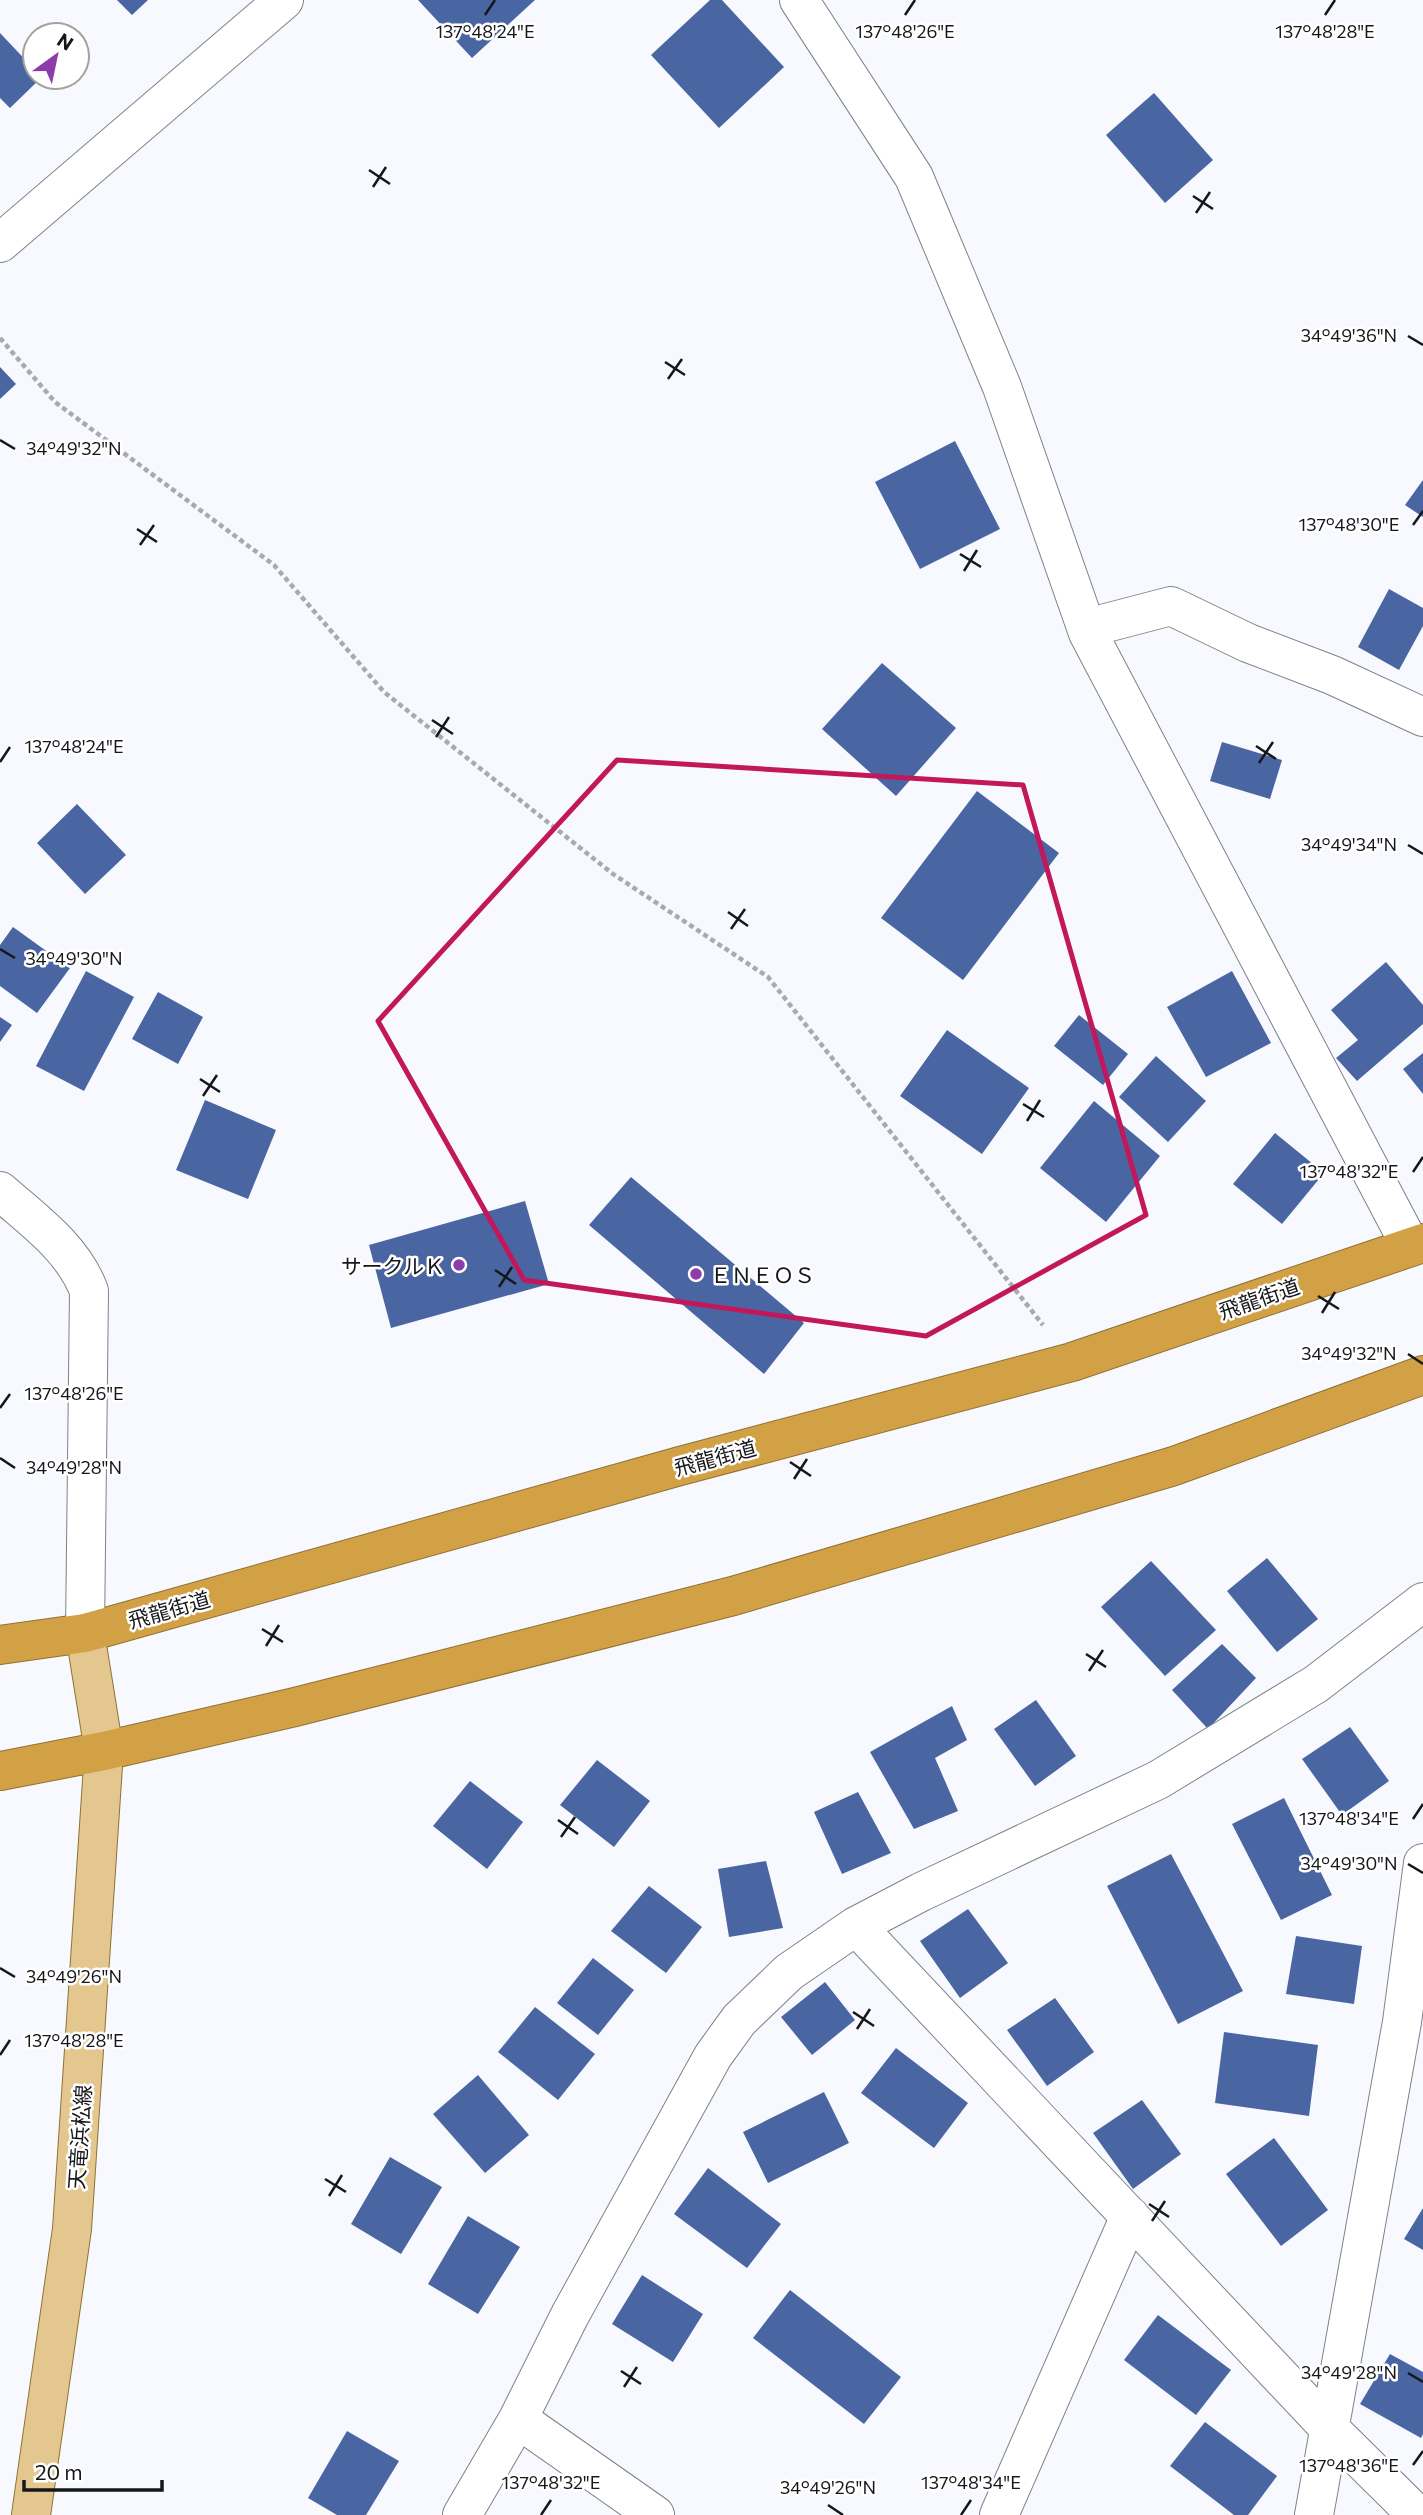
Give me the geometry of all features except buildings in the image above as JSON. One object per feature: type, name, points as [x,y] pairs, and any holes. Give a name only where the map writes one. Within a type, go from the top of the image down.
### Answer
[{"type":"highway","name":"飛龍街道","points":[[0,1644],[85,1633],[680,1466],[1072,1362],[1417,1245]]},
{"type":"highway","points":[[0,1771],[104,1751],[295,1707],[733,1596],[1174,1466],[1423,1376]]},
{"type":"main road","name":"天竜浜松線","points":[[31,2515],[72,2229],[104,1751],[85,1633]]},
{"type":"street","points":[[0,243],[284,0]]},
{"type":"street","points":[[799,0],[915,177],[1002,387],[1088,634],[1417,1245]]},
{"type":"street","points":[[1088,634],[1106,623],[1171,606],[1248,643],[1332,675],[1423,717]]},
{"type":"street","points":[[0,1191],[61,1245],[82,1272],[89,1291],[85,1633]]},
{"type":"street","points":[[463,2515],[518,2419],[570,2315],[713,2056],[739,2020],[789,1972],[856,1926],[921,1892],[1158,1780],[1316,1684],[1423,1602]]},
{"type":"street","points":[[1314,2515],[1402,2022],[1423,1863]]},
{"type":"street","points":[[856,1926],[1329,2428],[1417,2515]]},
{"type":"street","points":[[999,2515],[1130,2216]]},
{"type":"street","points":[[518,2419],[655,2515]]},
{"type":"path","points":[[0,338],[55,402],[274,565],[384,692],[613,874],[768,977],[1072,1362]]},
{"type":"highlighted area","points":[[617,760],[1023,785],[1146,1215],[926,1336],[524,1280],[378,1021]]},
{"type":"place","name":"サークルＫ","points":[[459,1265]]},
{"type":"place","name":"ＥＮＥＯＳ","points":[[696,1274]]}]
